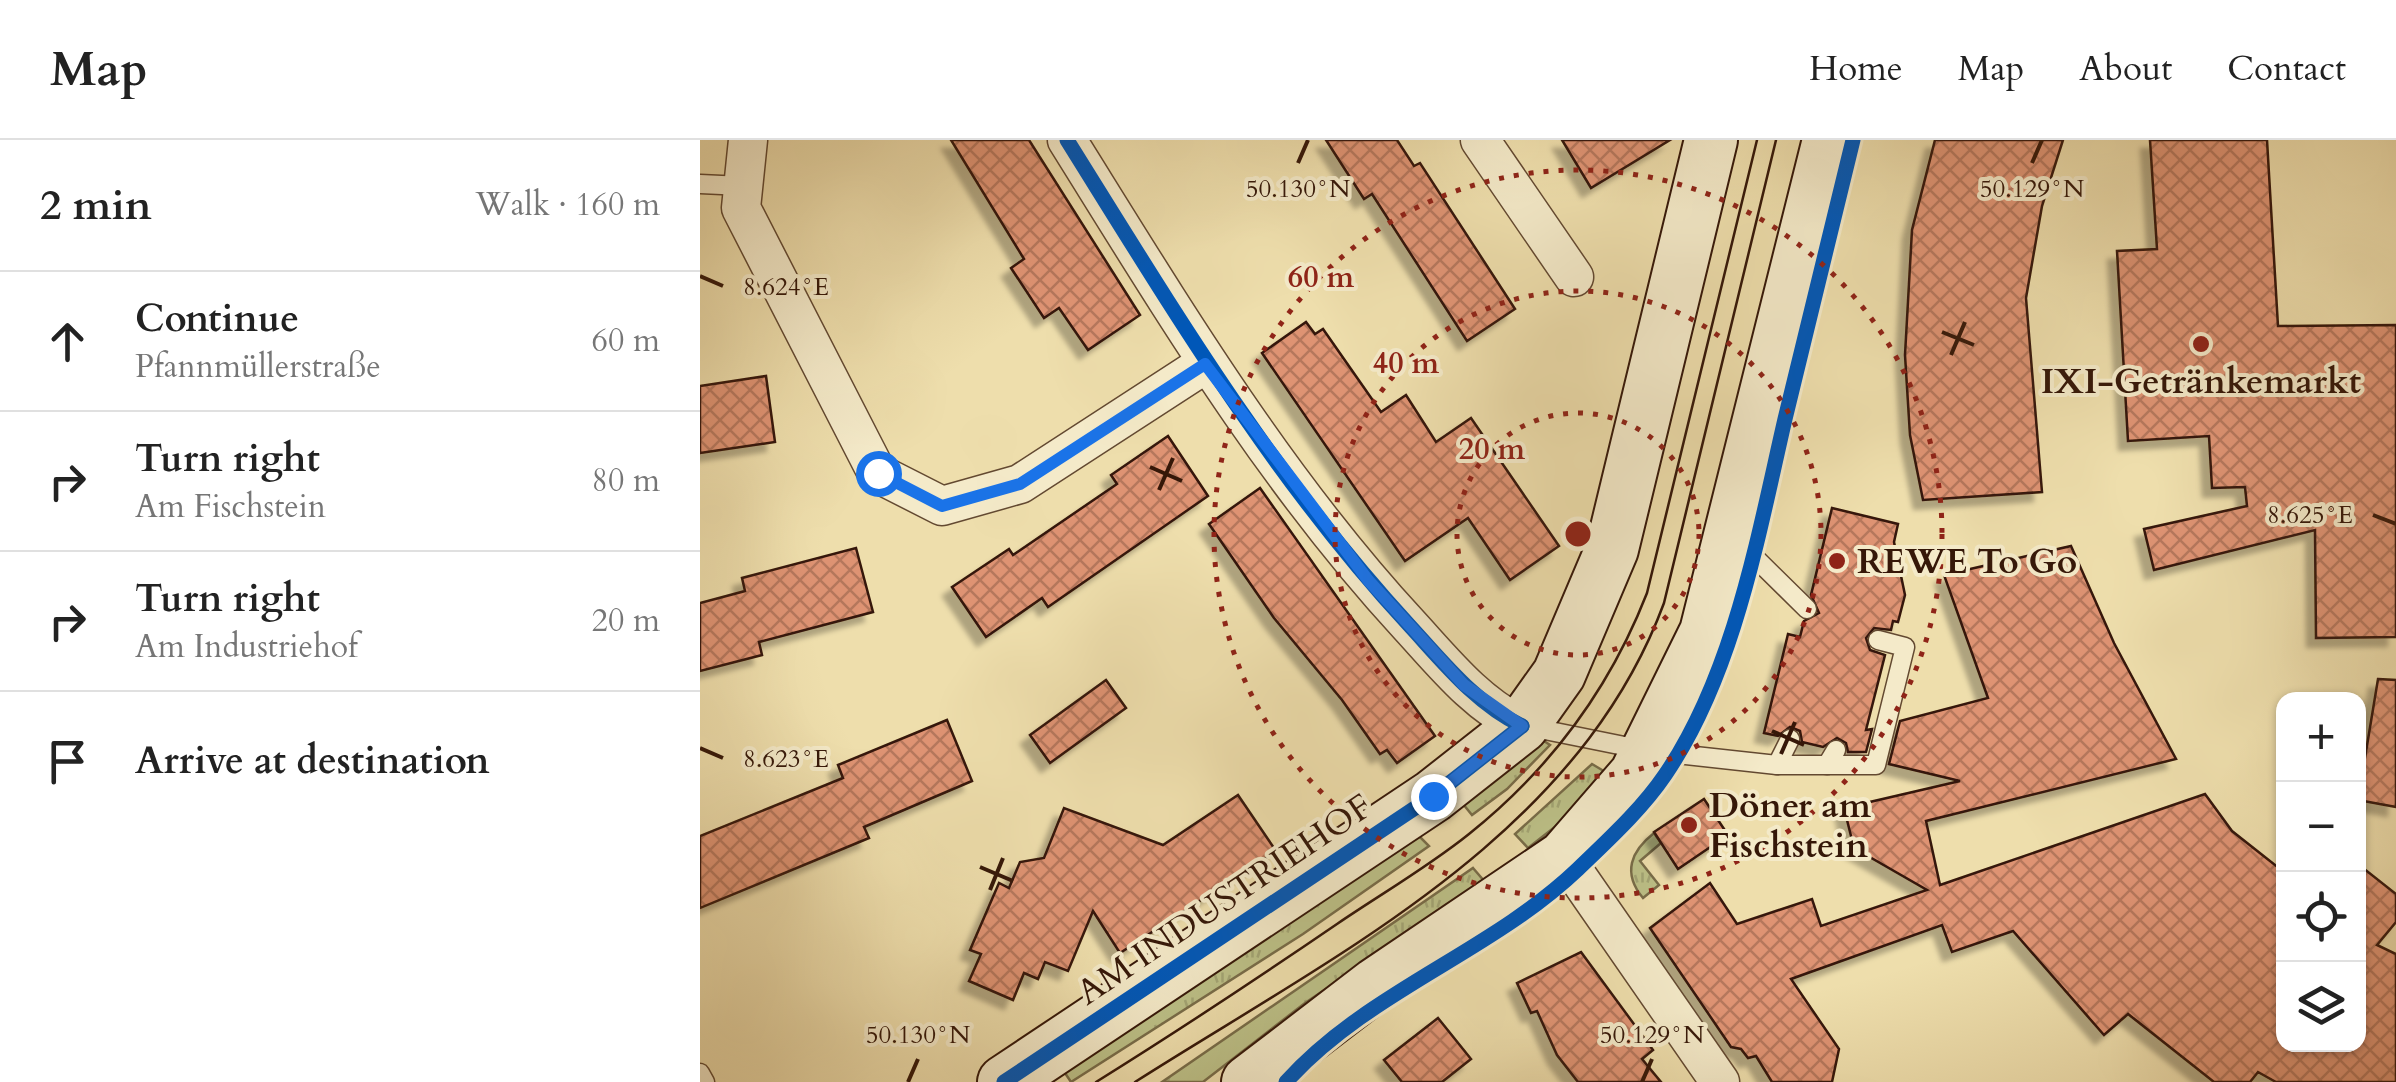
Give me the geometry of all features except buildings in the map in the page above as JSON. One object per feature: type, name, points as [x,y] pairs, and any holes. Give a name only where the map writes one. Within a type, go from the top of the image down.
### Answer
[{"type":"main road","name":"AM INDUSTRIEHOF","points":[[1004,1082],[1433,796],[1522,726],[1576,639],[1612,549],[1711,140]]},
{"type":"main road","points":[[1248,1082],[1376,984],[1564,858],[1636,774],[1706,632],[1829,140]]},
{"type":"street","points":[[748,140],[740,208],[878,473],[942,506],[1020,484],[1205,364]]},
{"type":"street","points":[[1067,140],[1205,364],[1368,580],[1464,685],[1522,726]]},
{"type":"street","points":[[1480,140],[1574,277]]},
{"type":"street","points":[[1564,858],[1720,1082]]},
{"type":"lane","points":[[700,184],[743,186]]},
{"type":"lane","points":[[1732,535],[1807,609]]},
{"type":"lane","points":[[1522,726],[1649,751],[1777,765],[1831,758],[1876,765],[1904,647],[1878,640]]},
{"type":"lane","points":[[1777,765],[1790,739]]},
{"type":"lane","points":[[700,1073],[705,1082]]},
{"type":"green space","points":[[1541,739],[1550,745],[1507,789],[1472,815],[1463,804]]},
{"type":"green space","points":[[1592,764],[1607,773],[1565,819],[1528,848],[1515,834]]},
{"type":"green space","points":[[1654,833],[1661,843],[1640,861],[1659,885],[1643,898],[1633,880],[1632,863],[1640,847]]},
{"type":"green space","points":[[1419,836],[1429,846],[1303,934],[1071,1082],[1063,1070]]},
{"type":"green space","points":[[1473,868],[1485,882],[1305,1003],[1203,1082],[1162,1082]]},
{"type":"tram line","points":[[1096,1082],[1453,846],[1525,783],[1596,694],[1647,593],[1757,140]]},
{"type":"tram line","points":[[1135,1082],[1367,937],[1442,883],[1511,824],[1573,759],[1624,686],[1664,603],[1776,140]]},
{"type":"cycle path","points":[[1067,140],[1227,391],[1313,511],[1448,667],[1490,706],[1522,726]]},
{"type":"cycle path","points":[[1286,1082],[1354,1022],[1544,899],[1646,800],[1689,736],[1741,603],[1853,140]]},
{"type":"cycle path","points":[[1004,1082],[1433,796],[1522,726]]},
{"type":"place","name":"IXI-Getränkemarkt","points":[[2201,344]]},
{"type":"place","name":"REWE To Go","points":[[1837,561]]},
{"type":"place","name":"Döner am Fischstein","points":[[1689,825]]},
{"type":"route","points":[[878,473],[942,506],[1020,484],[1205,364],[1368,580],[1464,685],[1522,726],[1433,796]]}]
